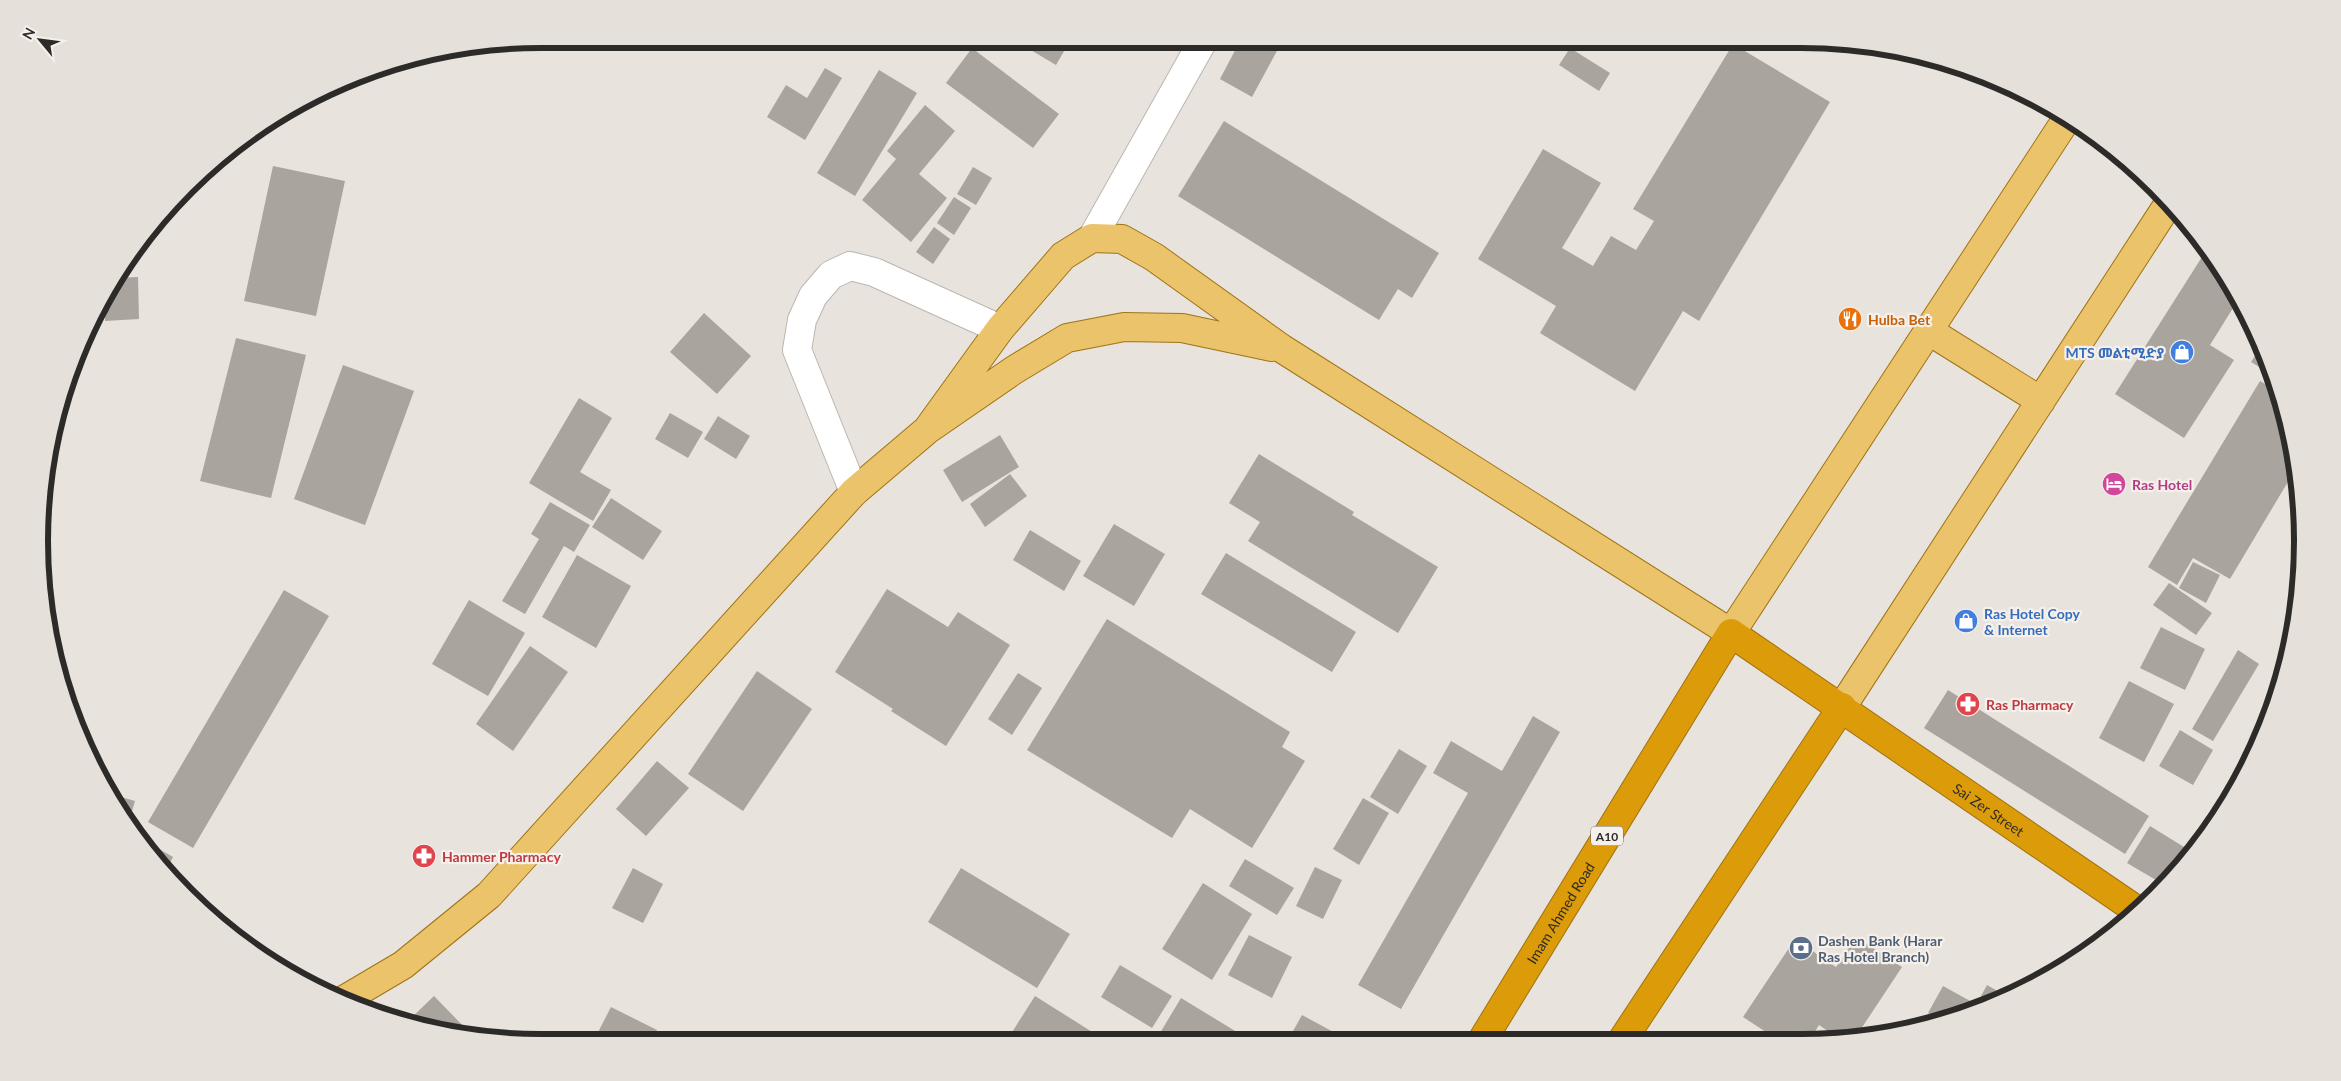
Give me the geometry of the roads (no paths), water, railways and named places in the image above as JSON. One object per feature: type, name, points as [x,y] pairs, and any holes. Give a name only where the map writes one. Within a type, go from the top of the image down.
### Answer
[{"type":"highway","name":"Sai Zer Street","points":[[1731,633],[1842,707],[2131,906]]},
{"type":"highway","name":"Imam Ahmed Road","points":[[1486,1034],[1731,633]]},
{"type":"highway","points":[[1626,1034],[1842,707]]},
{"type":"main road","points":[[927,430],[1000,329],[1063,256],[1092,238],[1122,239],[1154,257],[1281,348],[1731,633],[2063,124]]},
{"type":"main road","points":[[1842,707],[2165,209]]},
{"type":"main road","points":[[351,996],[403,965],[489,895],[854,492],[927,430],[1014,370],[1067,338],[1124,327],[1182,328],[1281,348]]},
{"type":"main road","points":[[1929,331],[2041,401]]},
{"type":"street","points":[[1092,238],[1199,48]]},
{"type":"street","points":[[854,492],[796,350],[802,320],[813,296],[831,275],[850,266],[874,272],[1000,329]]},
{"type":"place","name":"Hulba Bet","points":[[1850,319]]},
{"type":"place","name":"MTS መልቲሚድያ","points":[[2182,352]]},
{"type":"place","name":"Ras Hotel","points":[[2114,484]]},
{"type":"place","name":"Ras Hotel Copy & Internet","points":[[1966,621]]},
{"type":"place","name":"Ras Pharmacy","points":[[1968,704]]},
{"type":"place","name":"Hammer Pharmacy","points":[[424,856]]},
{"type":"place","name":"Dashen Bank (Harar Ras Hotel Branch)","points":[[1801,948]]}]
